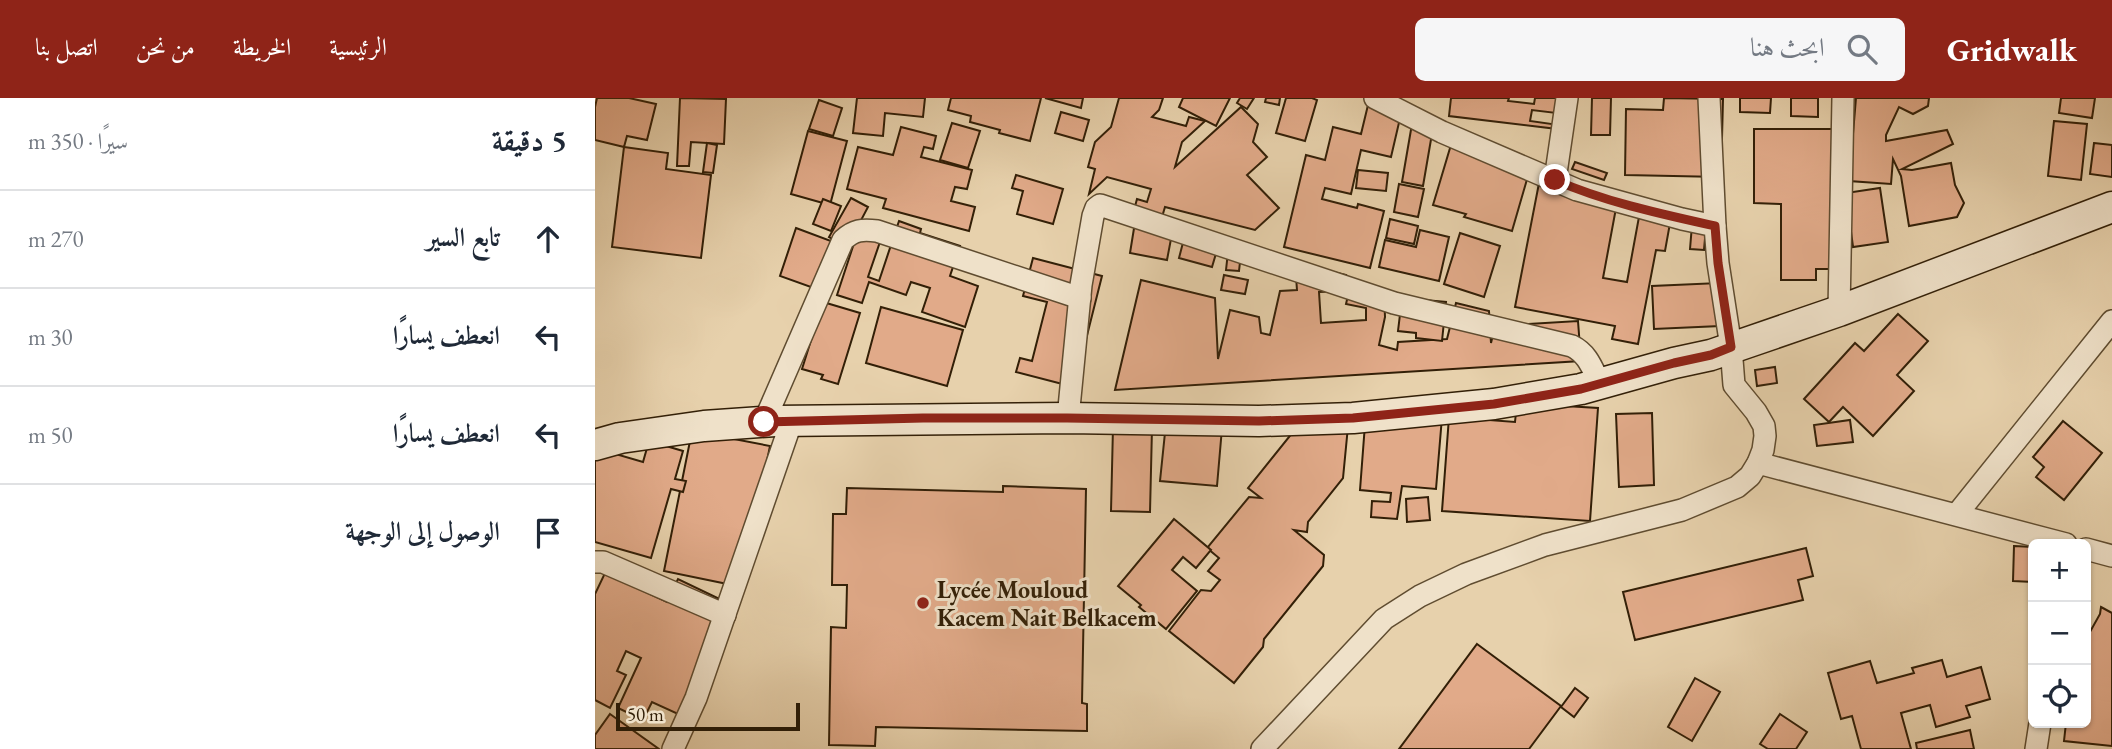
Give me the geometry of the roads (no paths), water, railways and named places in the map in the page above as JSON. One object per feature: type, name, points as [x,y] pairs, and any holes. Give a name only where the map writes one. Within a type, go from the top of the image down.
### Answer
[{"type":"street","points":[[1375,98],[1442,132],[1577,190],[1715,226]]},
{"type":"street","points":[[1555,180],[1567,98]]},
{"type":"street","points":[[1262,749],[1384,619],[1420,596],[1466,574],[1545,545],[1682,510],[1737,487],[1750,476],[1758,463],[1765,436],[1764,426],[1734,385],[1718,263],[1709,98]]},
{"type":"street","points":[[1839,311],[1843,98]]},
{"type":"street","points":[[1067,418],[1080,298],[1093,216],[1100,205],[1394,303],[1572,346],[1588,359],[1599,384]]},
{"type":"street","points":[[595,445],[621,438],[692,428],[778,421],[1067,418],[1259,421],[1353,418],[1494,404],[1581,389],[1711,355],[1839,311],[2112,207]]},
{"type":"street","points":[[673,749],[696,698],[725,615],[778,421],[843,240],[852,232],[863,229],[877,231],[1080,298]]},
{"type":"street","points":[[1957,514],[2112,321]]},
{"type":"street","points":[[1758,463],[2048,539]]},
{"type":"street","points":[[2091,550],[2112,556]]},
{"type":"street","points":[[595,562],[603,562],[725,615]]},
{"type":"street","points":[[2036,749],[2039,728]]},
{"type":"place","name":"Lycée Mouloud Kacem Nait Belkacem","points":[[923,603]]}]
